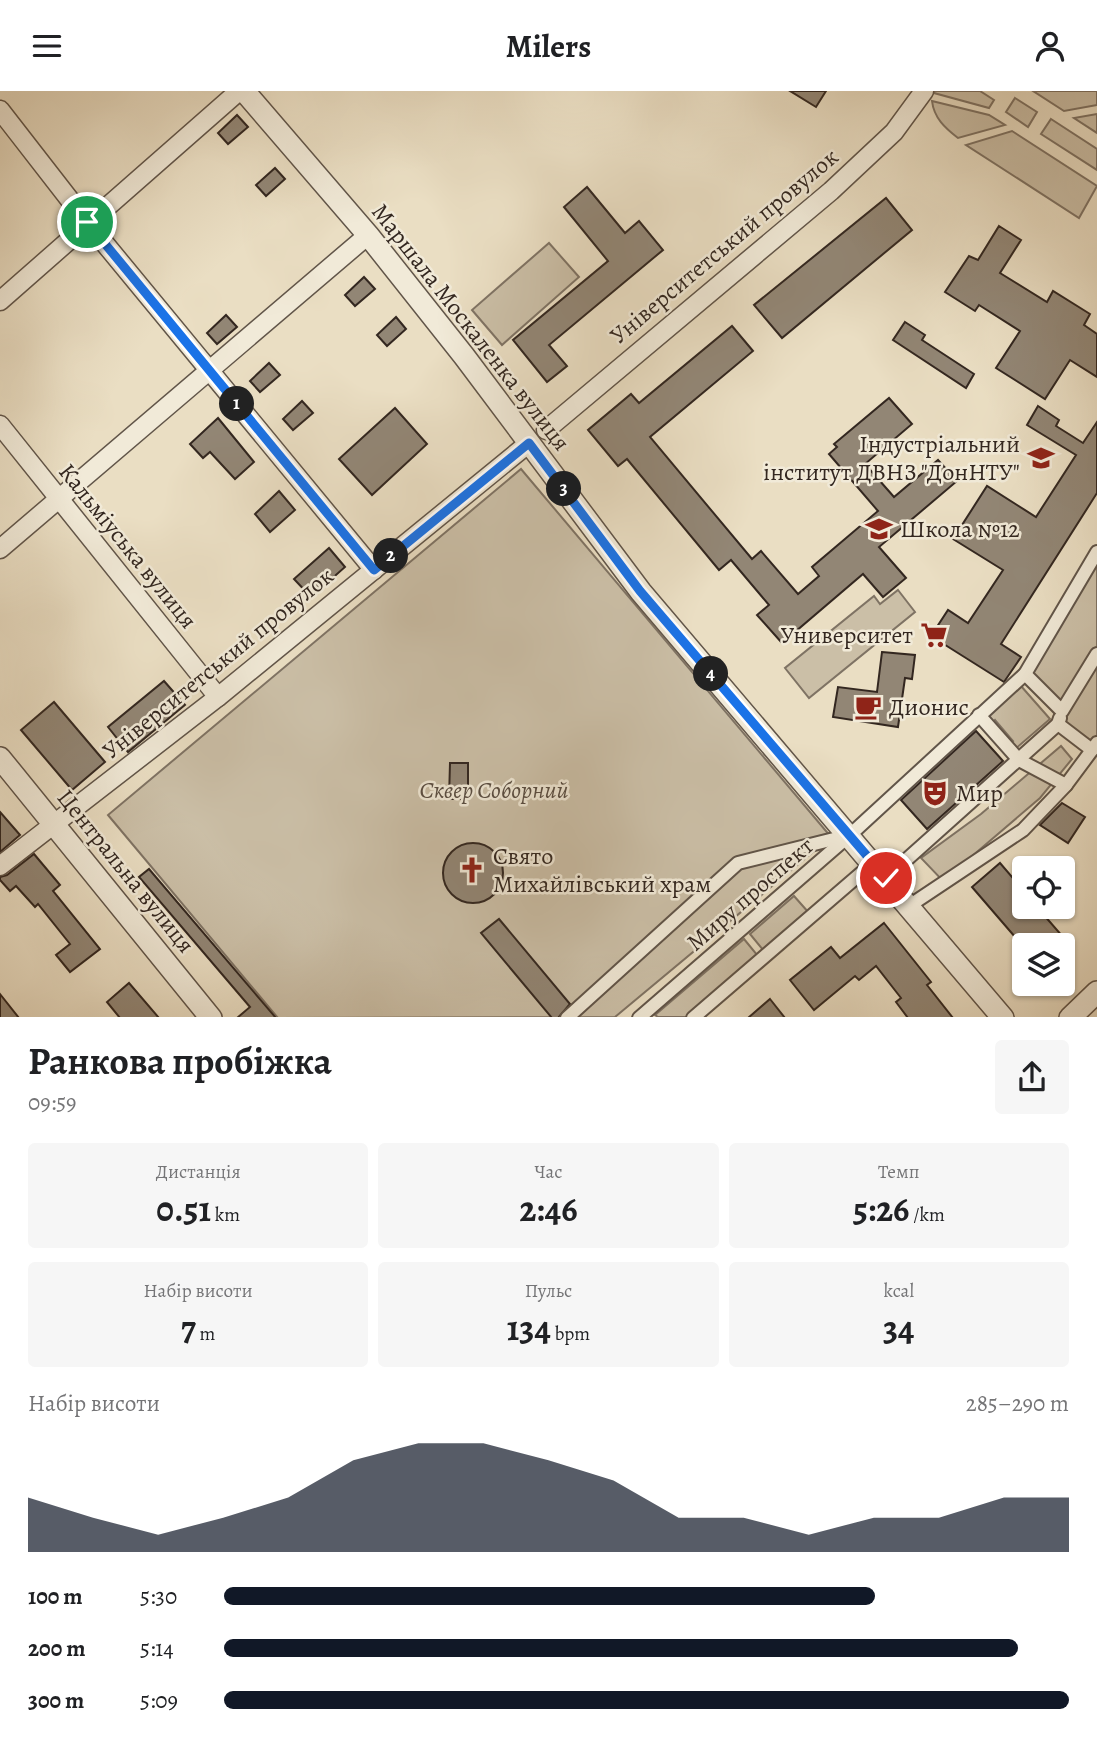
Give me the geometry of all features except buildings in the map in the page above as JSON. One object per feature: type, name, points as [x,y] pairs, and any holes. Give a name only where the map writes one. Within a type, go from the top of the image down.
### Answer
[{"type":"street","points":[[0,300],[87,222],[242,91]]},
{"type":"street","name":"Маршала Москаленка вулиця","points":[[242,91],[368,235],[640,591],[1003,1017]]},
{"type":"street","name":"Університетський провулок","points":[[546,429],[831,191],[894,132],[924,91]]},
{"type":"street","points":[[0,110],[87,222],[374,570]]},
{"type":"street","points":[[0,549],[368,235]]},
{"type":"street","name":"Кальміуська вулиця","points":[[0,425],[218,697]]},
{"type":"street","name":"Університетський провулок","points":[[0,866],[218,697],[529,443]]},
{"type":"street","points":[[850,835],[1025,674],[1097,552]]},
{"type":"street","points":[[692,1017],[1019,760],[1060,717],[1097,654]]},
{"type":"street","points":[[909,906],[1006,844],[1023,830],[1066,785],[1095,747],[1060,717],[1025,674]]},
{"type":"street","points":[[979,715],[1019,760],[1066,785]]},
{"type":"street","name":"Центральна вулиця","points":[[0,758],[211,1017]]},
{"type":"street","name":"Миру проспект","points":[[567,1017],[738,863],[850,835]]},
{"type":"street","name":"Миру проспект","points":[[639,1017],[850,835]]},
{"type":"street","points":[[1070,1017],[1097,992]]},
{"type":"green space","points":[[980,91],[994,100],[989,108],[934,93]]},
{"type":"green space","points":[[1033,91],[1097,91],[1097,105],[1064,111]]},
{"type":"green space","points":[[1015,98],[1037,112],[1028,127],[1006,112]]},
{"type":"green space","points":[[932,101],[989,115],[1005,125],[958,138],[941,122]]},
{"type":"green space","points":[[1097,114],[1097,133],[1074,118]]},
{"type":"green space","points":[[1051,119],[1097,149],[1097,170],[1041,134]]},
{"type":"green space","points":[[1012,131],[1097,186],[1079,218],[966,145]]},
{"type":"green space","points":[[549,243],[579,277],[502,345],[472,310]]},
{"type":"green space","name":"Сквер Соборний","points":[[521,469],[831,837],[615,1017],[277,1017],[108,815]]},
{"type":"green space","points":[[1097,555],[1097,743],[1092,750],[1058,724],[1061,711],[1025,674]]},
{"type":"green space","points":[[898,590],[915,612],[809,698],[785,668],[874,596],[880,604]]},
{"type":"green space","points":[[1021,686],[1050,719],[1014,750],[1009,744],[1013,741],[995,720],[992,723],[986,716]]},
{"type":"green space","points":[[1061,746],[1072,759],[1040,798],[943,881],[921,858],[981,814]]},
{"type":"green space","points":[[794,896],[809,913],[764,951],[750,934]]},
{"type":"green space","points":[[744,939],[758,956],[686,1017],[655,1015]]},
{"type":"place","name":"Індустріальний інститут ДВНЗ \"ДонНТУ\"","points":[[1041,458]]},
{"type":"place","name":"Школа №12","points":[[879,529]]},
{"type":"place","name":"Университет","points":[[934,635]]},
{"type":"place","name":"Дионис","points":[[868,707]]},
{"type":"place","name":"Мир","points":[[935,793]]},
{"type":"place","name":"Свято Михайлівський храм","points":[[472,870]]},
{"type":"route","points":[[87,222],[374,570],[529,443],[640,591],[886,878]]}]
